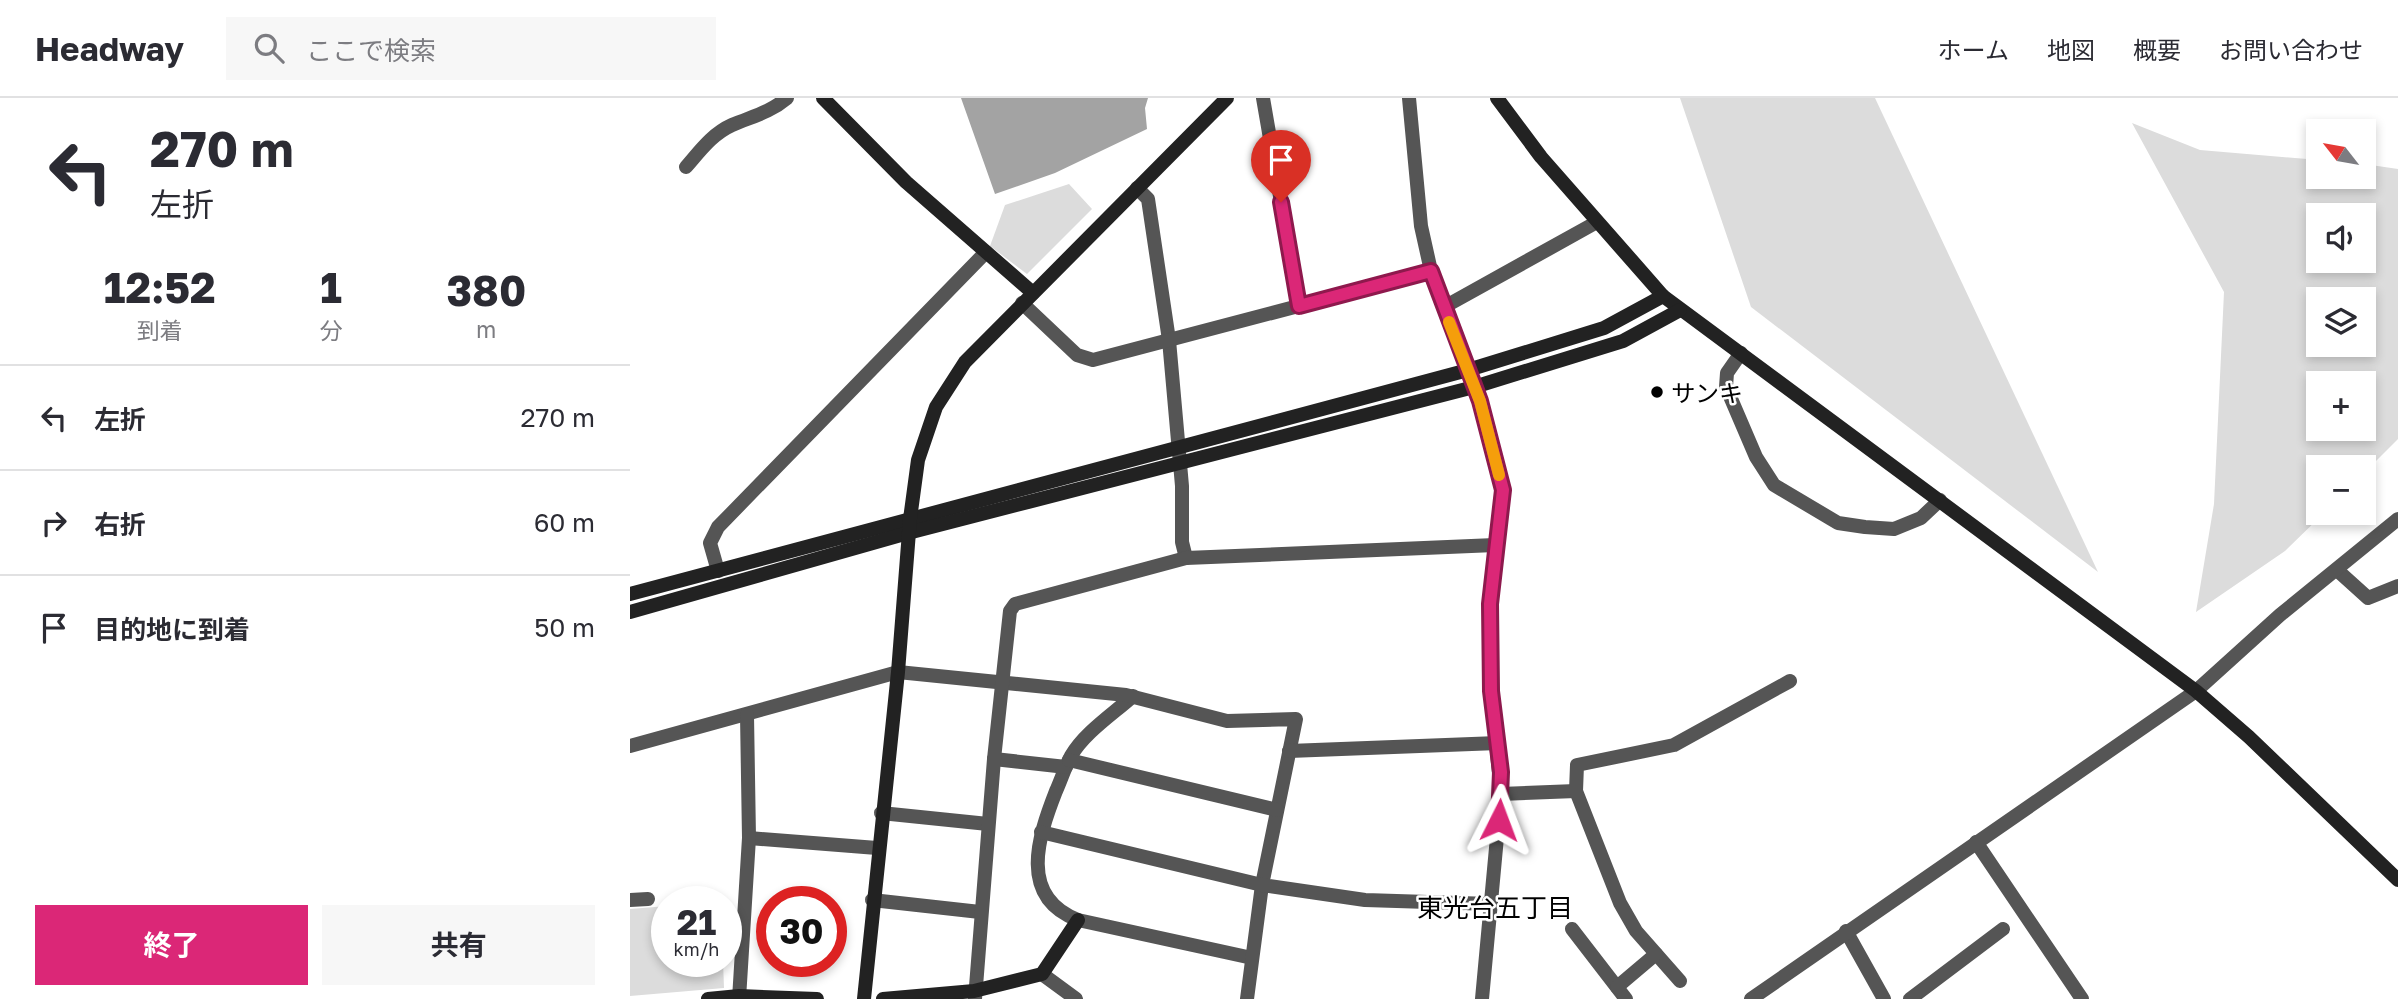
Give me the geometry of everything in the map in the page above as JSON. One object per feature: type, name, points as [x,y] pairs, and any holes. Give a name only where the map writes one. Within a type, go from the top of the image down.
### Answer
[{"type":"street","points":[[686,167],[715,136],[730,126],[769,112],[787,98]]},
{"type":"street","points":[[822,98],[906,182],[986,252],[1077,355],[1087,360],[1431,271]]},
{"type":"street","points":[[864,999],[877,848],[898,672],[909,526],[918,460],[936,407],[965,362],[1227,98]]},
{"type":"street","points":[[1262,98],[1299,306]]},
{"type":"street","points":[[1409,98],[1421,226],[1431,271],[1474,387],[1503,490],[1490,604],[1491,691],[1501,794],[1482,999]]},
{"type":"street","points":[[1497,98],[1534,148],[1663,296],[2196,691],[2249,737],[2398,880]]},
{"type":"street","points":[[1137,188],[1147,199],[1169,340],[1182,542],[1186,558]]},
{"type":"street","points":[[1444,307],[1597,222]]},
{"type":"street","points":[[718,571],[710,542],[718,527],[986,252]]},
{"type":"street","points":[[630,612],[909,526],[1468,370],[1604,328],[1663,296]]},
{"type":"street","points":[[630,594],[909,526],[1179,465],[1474,387],[1623,341],[1680,310]]},
{"type":"street","points":[[1741,353],[1727,373],[1726,387],[1756,457],[1774,485],[1838,523],[1866,527],[1894,529],[1921,518],[1940,500]]},
{"type":"street","points":[[1751,999],[2196,691],[2280,615],[2398,519]]},
{"type":"street","points":[[974,995],[1002,681],[1010,611],[1015,604],[1186,558],[1495,545]]},
{"type":"street","points":[[2337,570],[2368,598],[2398,586]]},
{"type":"street","points":[[630,746],[898,672],[1132,696],[1227,721],[1296,719],[1262,885],[1247,999]]},
{"type":"street","points":[[1680,981],[1636,931],[1620,903],[1576,791],[1577,765],[1674,745],[1790,681]]},
{"type":"street","points":[[1132,696],[1082,742],[1068,764],[1041,832],[1038,877],[1047,899],[1065,915],[1078,920],[1252,958]]},
{"type":"street","points":[[739,998],[749,838],[747,715]]},
{"type":"street","points":[[1289,751],[1498,743]]},
{"type":"street","points":[[994,759],[1068,764],[1278,810]]},
{"type":"street","points":[[1501,794],[1576,791]]},
{"type":"street","points":[[881,813],[988,824]]},
{"type":"street","points":[[1041,832],[1262,885],[1366,900],[1491,904]]},
{"type":"street","points":[[749,838],[877,848]]},
{"type":"street","points":[[1976,842],[2082,999]]},
{"type":"street","points":[[630,900],[648,899]]},
{"type":"street","points":[[872,900],[980,912]]},
{"type":"street","points":[[883,999],[974,995],[1042,974],[1078,920]]},
{"type":"street","points":[[1572,929],[1622,993],[1656,954]]},
{"type":"street","points":[[1910,999],[2003,929]]},
{"type":"street","points":[[1846,931],[1884,999]]},
{"type":"street","points":[[1042,974],[1076,999]]},
{"type":"street","points":[[708,999],[817,999]]},
{"type":"shaded area","points":[[961,98],[1148,98],[1145,108],[1147,129],[1055,173],[995,194]]},
{"type":"shaded area","points":[[1680,98],[1875,98],[2098,572],[1751,307]]},
{"type":"shaded area","points":[[2132,123],[2200,150],[2306,159],[2306,189],[2376,189],[2376,166],[2398,169],[2398,439],[2376,461],[2376,455],[2306,455],[2306,525],[2312,525],[2285,551],[2196,612],[2214,504],[2224,292]]},
{"type":"shaded area","points":[[1069,184],[1092,209],[1027,274],[990,246],[1005,205]]},
{"type":"shaded area","points":[[651,907],[651,977],[724,977],[724,988],[630,996],[630,909]]},
{"type":"slow traffic","points":[[1449,322],[1480,401],[1499,475]]},
{"type":"place","name":"サンキ","points":[[1657,392]]},
{"type":"district","name":"東光台五丁目","points":[[1495,907]]},
{"type":"route","points":[[1281,202],[1299,306],[1431,271],[1480,401],[1503,490],[1490,604],[1491,691],[1501,772],[1499,820]]}]
